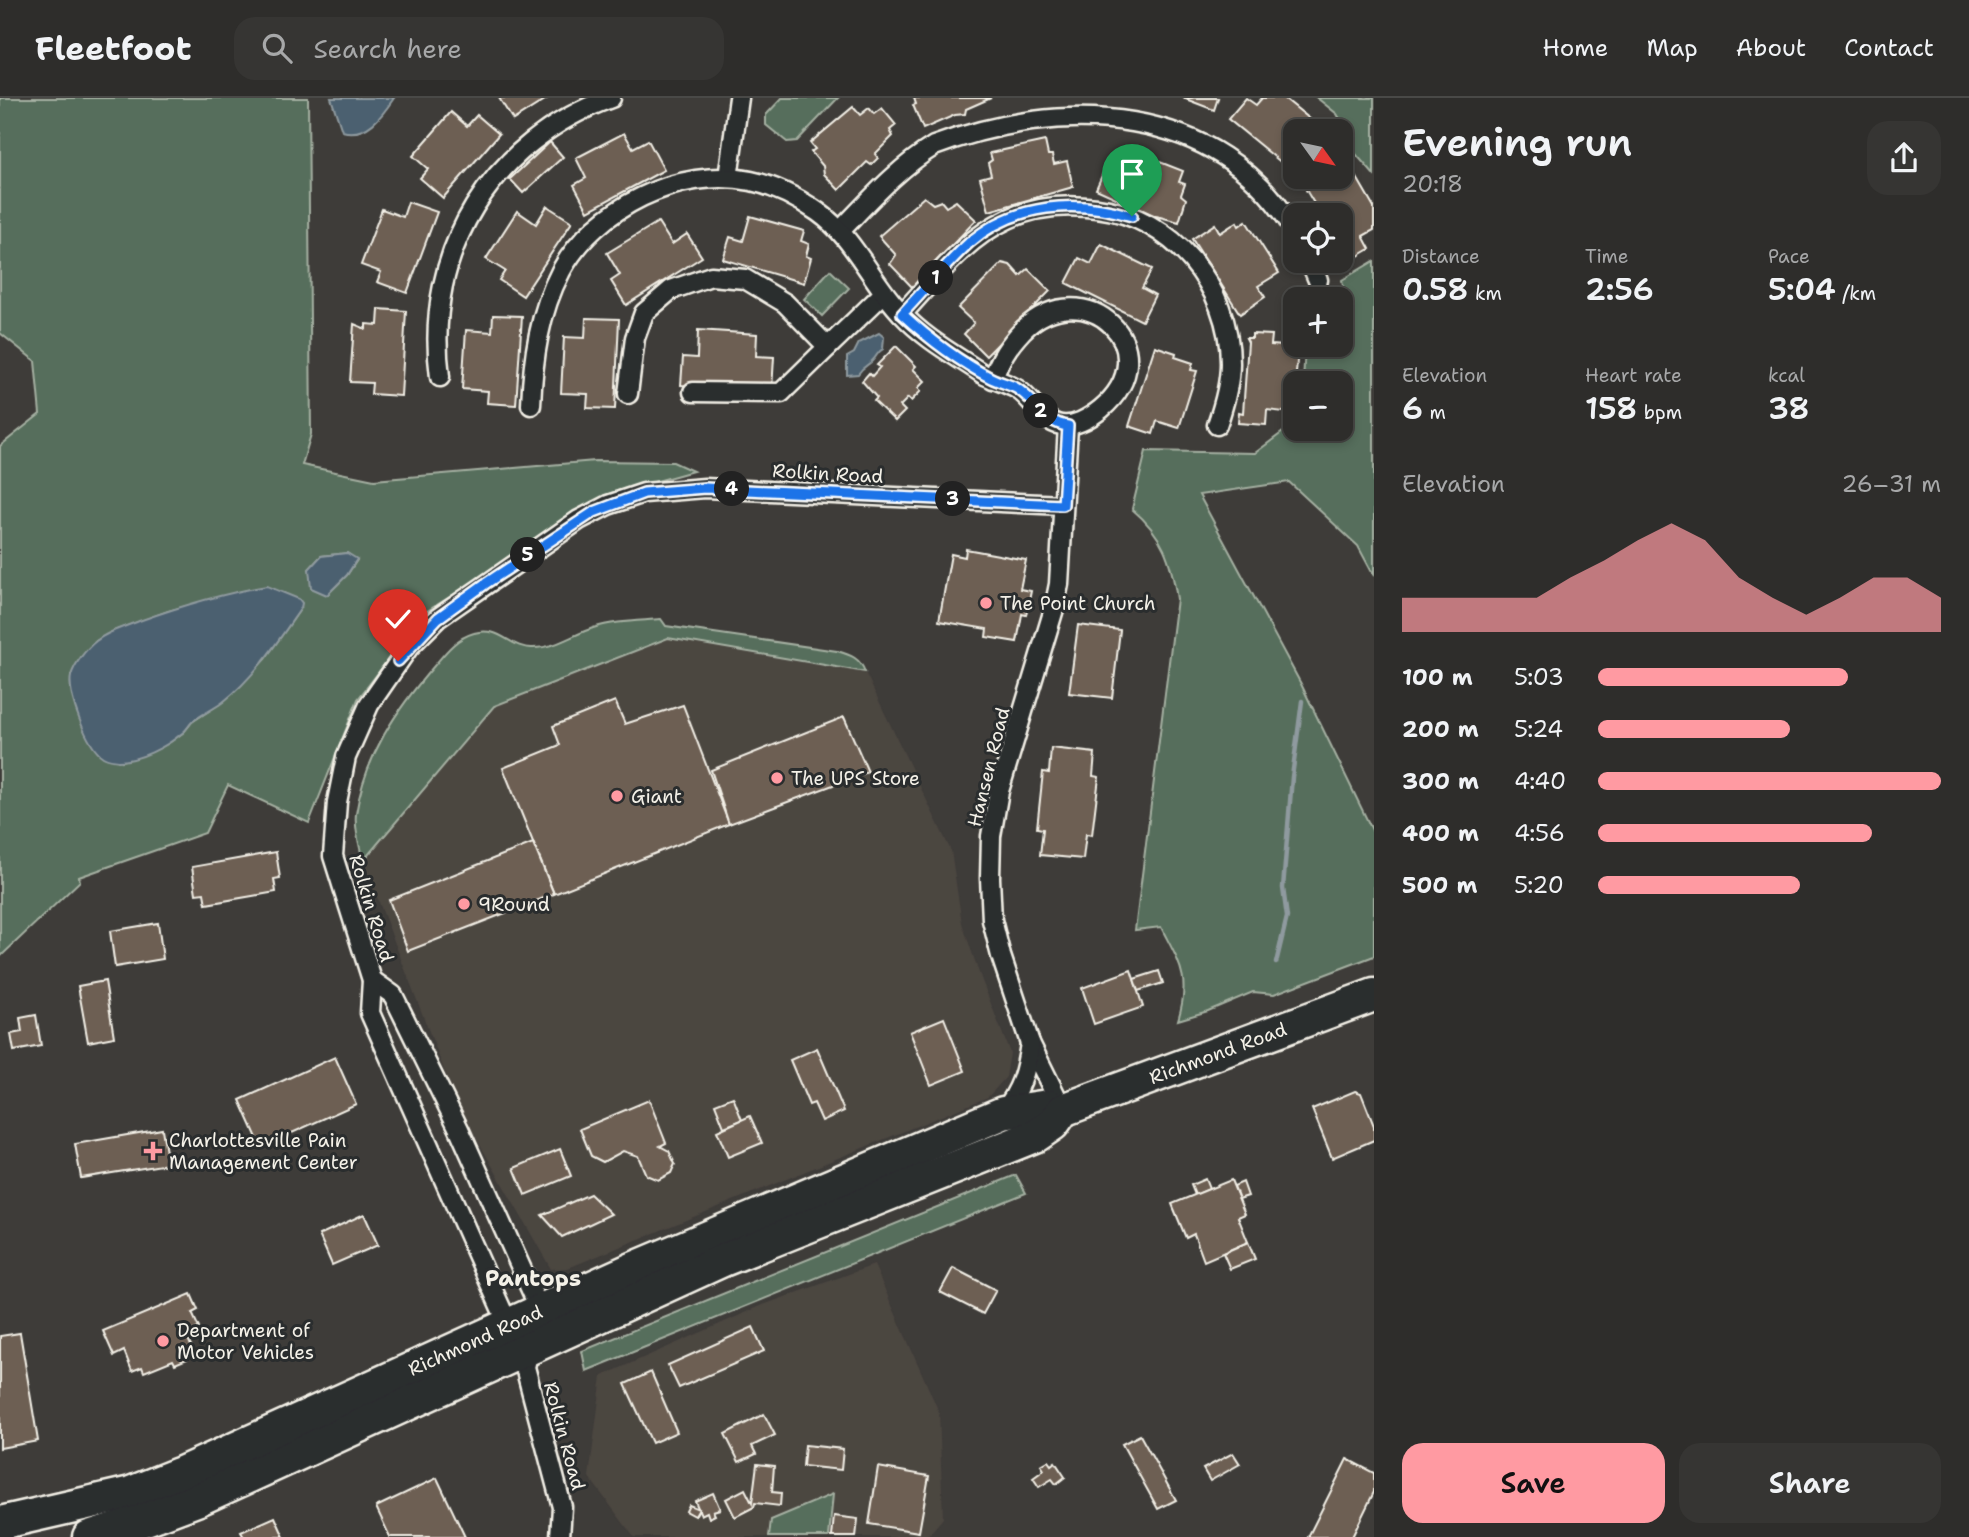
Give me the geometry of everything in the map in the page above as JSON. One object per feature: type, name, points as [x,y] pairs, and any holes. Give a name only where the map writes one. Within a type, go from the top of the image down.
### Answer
[{"type":"highway","name":"Richmond Road","points":[[89,1537],[199,1499],[723,1260],[1037,1135],[1053,1124],[1063,1110],[1374,995]]},
{"type":"highway","name":"Richmond Road","points":[[0,1523],[131,1493],[179,1474],[540,1310],[1003,1113],[1048,1106],[1063,1110]]},
{"type":"street","points":[[440,377],[437,342],[442,289],[455,244],[482,193],[517,153],[540,134],[564,118],[611,98]]},
{"type":"street","points":[[728,178],[739,98]]},
{"type":"street","points":[[840,231],[907,165],[933,146],[961,131],[1016,111],[1080,104],[1140,113],[1172,123],[1202,137],[1248,172],[1283,214]]},
{"type":"street","points":[[531,405],[536,346],[550,292],[562,268],[592,230],[631,204],[665,188],[693,180],[728,178],[777,189],[821,214],[856,250],[884,293],[902,314],[930,339],[993,379],[1016,388],[1050,421],[1068,426],[1095,414],[1111,401],[1126,375],[1127,353],[1123,340],[1106,318],[1078,307],[1050,311],[1037,317],[1008,345],[993,379]]},
{"type":"street","points":[[902,314],[968,244],[1007,219],[1038,209],[1061,206],[1111,209],[1132,216],[1171,238],[1187,253],[1215,297],[1228,340],[1230,362],[1228,386],[1217,425]]},
{"type":"street","points":[[1315,273],[1318,280]]},
{"type":"street","points":[[628,394],[635,338],[644,313],[671,290],[711,276],[745,279],[785,303],[828,347]]},
{"type":"street","points":[[693,392],[781,393],[884,293]]},
{"type":"street","name":"Hansen Road","points":[[1063,1110],[1030,1043],[1000,956],[992,920],[991,836],[999,791],[1054,609],[1059,584],[1068,426]]},
{"type":"street","name":"Rolkin Road","points":[[530,1347],[508,1324],[370,1013],[372,979],[333,856],[337,802],[346,757],[369,705],[398,661],[438,618],[594,512],[625,499],[662,490],[705,488],[1063,505]]},
{"type":"street","name":"Rolkin Road","points":[[372,979],[393,995],[459,1129],[540,1310],[526,1367],[562,1507],[560,1537]]},
{"type":"street","points":[[1003,1113],[1017,1095],[1026,1073],[1030,1043]]},
{"type":"shaded area","points":[[669,638],[865,672],[951,851],[962,923],[1010,1053],[1006,1077],[988,1097],[568,1268],[551,1269],[458,1106],[363,861],[494,706]]},
{"type":"shaded area","points":[[874,1265],[939,1412],[943,1518],[927,1537],[634,1537],[589,1477],[602,1376],[763,1305]]},
{"type":"green space","points":[[0,98],[308,98],[311,434],[302,465],[374,480],[595,461],[673,462],[693,471],[618,492],[424,613],[358,699],[309,823],[228,785],[205,833],[79,877],[80,881],[0,957],[0,446],[40,414],[35,361],[0,333]],"holes":[[[347,553],[357,560],[347,575],[327,595],[309,569],[321,556]],[[251,589],[301,608],[265,659],[224,701],[192,722],[169,743],[122,761],[78,714],[72,690],[71,675],[96,641],[114,631],[168,611]]]},
{"type":"green space","points":[[782,98],[838,98],[797,141],[787,142],[766,125],[766,115]]},
{"type":"green space","points":[[1317,98],[1374,98],[1374,175],[1355,153],[1353,119],[1340,119]]},
{"type":"green space","points":[[1374,261],[1374,576],[1358,546],[1289,482],[1199,495],[1301,684],[1374,834],[1374,956],[1274,994],[1253,992],[1178,1020],[1184,993],[1182,972],[1174,952],[1161,927],[1135,930],[1177,599],[1164,549],[1143,519],[1132,509],[1146,451],[1255,453],[1283,432],[1283,441],[1353,441],[1353,371],[1304,371],[1304,357],[1353,357],[1353,287],[1343,287],[1342,280]]},
{"type":"green space","points":[[830,270],[849,288],[822,316],[804,299]]},
{"type":"green space","points":[[661,619],[666,626],[837,651],[854,658],[865,672],[668,638],[494,706],[363,861],[356,814],[360,793],[375,753],[407,700],[456,642],[483,631],[533,648],[557,644],[601,626]]},
{"type":"green space","points":[[1016,1175],[1026,1193],[586,1371],[582,1351]]},
{"type":"green space","points":[[833,1494],[829,1537],[769,1537],[771,1520]]},
{"type":"water","points":[[331,98],[394,98],[373,124],[351,132],[342,131]]},
{"type":"water","points":[[879,333],[884,337],[883,349],[858,374],[847,375],[847,357],[854,353],[859,343]]},
{"type":"water","points":[[347,553],[357,559],[347,575],[327,595],[311,588],[309,569],[321,556]]},
{"type":"water","points":[[267,586],[299,599],[301,608],[265,658],[235,692],[196,719],[175,739],[152,752],[135,759],[118,761],[105,758],[97,751],[80,720],[71,684],[75,666],[92,644],[111,632],[171,610],[218,596]]},
{"type":"building","points":[[499,98],[548,98],[513,120]]},
{"type":"building","points":[[914,98],[991,98],[966,109],[965,114],[955,115],[923,129],[913,105],[916,104]]},
{"type":"building","points":[[1183,98],[1218,98],[1214,110]]},
{"type":"building","points":[[1246,98],[1256,105],[1262,98],[1284,98],[1310,119],[1283,119],[1283,164],[1228,119]]},
{"type":"building","points":[[853,107],[860,115],[869,108],[874,114],[882,108],[896,125],[890,130],[893,136],[875,154],[878,158],[871,165],[867,162],[839,190],[824,174],[823,166],[811,152],[815,149],[810,143]]},
{"type":"building","points":[[451,112],[467,126],[477,115],[499,134],[443,198],[420,178],[428,169],[413,156]]},
{"type":"building","points":[[624,133],[633,148],[648,140],[664,170],[588,211],[574,185],[586,178],[576,158]]},
{"type":"building","points":[[1045,141],[1048,155],[1052,155],[1054,164],[1067,161],[1073,187],[989,211],[980,178],[991,175],[988,163],[992,160],[990,153]]},
{"type":"building","points":[[550,142],[563,157],[523,193],[510,179]]},
{"type":"building","points":[[1129,150],[1183,171],[1179,182],[1185,184],[1181,195],[1186,199],[1179,222],[1156,216],[1096,189],[1107,164],[1118,165],[1122,152],[1128,154]]},
{"type":"building","points":[[1356,176],[1374,207],[1374,230],[1363,236],[1370,249],[1353,259],[1353,203],[1314,203],[1306,190],[1353,189],[1353,178]]},
{"type":"building","points":[[924,197],[933,204],[941,201],[946,207],[956,201],[976,220],[912,287],[890,264],[896,255],[879,236]]},
{"type":"building","points":[[408,202],[437,212],[407,293],[377,282],[381,272],[361,265],[382,209],[403,217]]},
{"type":"building","points":[[547,206],[572,222],[523,296],[499,280],[505,271],[486,259],[517,211],[536,224]]},
{"type":"building","points":[[750,216],[804,231],[801,241],[809,244],[806,256],[811,258],[804,283],[723,259],[730,237],[743,241]]},
{"type":"building","points":[[1246,221],[1279,273],[1258,286],[1265,297],[1240,314],[1192,239],[1215,224],[1220,233],[1237,222],[1239,226]]},
{"type":"building","points":[[658,222],[672,244],[687,234],[702,257],[626,305],[611,281],[620,275],[607,253]]},
{"type":"building","points":[[1101,244],[1152,269],[1142,288],[1155,295],[1142,321],[1066,283],[1079,258],[1091,264]]},
{"type":"building","points":[[1002,263],[1010,265],[1020,276],[1028,269],[1050,291],[986,356],[964,334],[974,323],[958,308]]},
{"type":"building","points":[[379,309],[406,311],[401,396],[371,394],[372,383],[350,382],[354,324],[366,329],[366,324],[378,325]]},
{"type":"building","points":[[493,315],[522,316],[516,405],[487,403],[488,391],[462,389],[466,330],[492,332]]},
{"type":"building","points":[[586,318],[619,319],[615,409],[587,408],[588,394],[561,393],[564,337],[585,338]]},
{"type":"building","points":[[698,330],[757,334],[756,356],[774,357],[772,390],[681,385],[683,357],[697,358]]},
{"type":"building","points":[[1252,334],[1272,335],[1271,345],[1283,346],[1283,357],[1297,357],[1296,371],[1283,371],[1283,412],[1267,410],[1266,425],[1238,423],[1239,412],[1243,413],[1248,342],[1246,338],[1252,338]]},
{"type":"building","points":[[896,346],[916,366],[913,369],[925,381],[918,388],[921,391],[911,401],[908,398],[900,406],[905,411],[895,421],[874,401],[877,398],[862,381],[869,373],[872,376],[880,367],[877,365]]},
{"type":"building","points":[[1155,346],[1176,353],[1175,357],[1193,363],[1191,370],[1197,371],[1179,428],[1157,421],[1153,434],[1129,426]]},
{"type":"building","name":"The Point Church","points":[[966,549],[1026,560],[1020,589],[1031,591],[1026,615],[1022,614],[1017,642],[986,637],[987,629],[939,621],[951,554],[965,557]]},
{"type":"building","points":[[1078,625],[1120,630],[1112,698],[1069,693]]},
{"type":"building","name":"Giant","points":[[615,701],[625,724],[683,705],[729,824],[554,894],[503,768],[560,745],[553,726]]},
{"type":"building","points":[[844,717],[868,772],[729,824],[711,770]]},
{"type":"building","points":[[1051,748],[1095,753],[1093,776],[1099,777],[1092,835],[1086,834],[1083,859],[1040,855],[1043,829],[1037,828],[1043,772],[1049,773]]},
{"type":"building","points":[[533,843],[554,894],[408,951],[389,900]]},
{"type":"building","points":[[276,852],[280,878],[274,879],[276,892],[206,904],[204,893],[196,894],[192,867]]},
{"type":"building","points":[[158,923],[163,959],[115,967],[110,931]]},
{"type":"building","points":[[1131,970],[1143,1007],[1094,1024],[1082,988]]},
{"type":"building","points":[[1159,971],[1163,983],[1138,991],[1134,979]]},
{"type":"building","points":[[105,981],[114,1037],[88,1042],[78,986]]},
{"type":"building","points":[[36,1015],[41,1046],[14,1051],[11,1034],[22,1032],[20,1018]]},
{"type":"building","points":[[944,1018],[965,1071],[931,1085],[910,1032]]},
{"type":"building","points":[[817,1048],[844,1111],[822,1121],[814,1103],[809,1105],[790,1060]]},
{"type":"building","points":[[335,1057],[356,1104],[261,1147],[240,1100]]},
{"type":"building","points":[[1355,1091],[1361,1093],[1374,1126],[1374,1140],[1332,1158],[1312,1109]]},
{"type":"building","points":[[733,1097],[742,1120],[724,1127],[715,1104]]},
{"type":"building","points":[[649,1100],[666,1143],[660,1146],[669,1151],[675,1164],[671,1173],[658,1180],[646,1175],[638,1156],[623,1151],[603,1162],[591,1156],[580,1129]]},
{"type":"building","points":[[750,1116],[762,1143],[728,1157],[717,1131]]},
{"type":"building","points":[[162,1129],[168,1164],[81,1178],[75,1144]]},
{"type":"building","points":[[560,1149],[571,1176],[525,1195],[514,1168]]},
{"type":"building","points":[[1205,1179],[1209,1189],[1195,1195],[1191,1185]]},
{"type":"building","points":[[1231,1180],[1245,1214],[1238,1217],[1248,1242],[1204,1261],[1194,1234],[1186,1238],[1172,1204]]},
{"type":"building","points":[[1243,1182],[1248,1196],[1239,1199],[1234,1186]]},
{"type":"building","points":[[590,1194],[611,1214],[562,1237],[542,1215]]},
{"type":"building","points":[[364,1214],[378,1245],[332,1265],[319,1235]]},
{"type":"building","points":[[1248,1242],[1255,1259],[1230,1269],[1223,1253]]},
{"type":"building","points":[[953,1268],[996,1290],[983,1314],[940,1292]]},
{"type":"building","points":[[191,1294],[198,1310],[192,1313],[199,1328],[186,1334],[192,1348],[184,1351],[187,1359],[175,1364],[173,1360],[144,1372],[142,1367],[132,1371],[124,1351],[114,1356],[103,1331]]},
{"type":"building","points":[[753,1327],[764,1351],[679,1388],[668,1365]]},
{"type":"building","points":[[20,1333],[38,1441],[0,1448],[0,1336]]},
{"type":"building","points":[[651,1372],[677,1432],[652,1443],[625,1384]]},
{"type":"building","points":[[764,1414],[775,1435],[752,1446],[756,1454],[739,1462],[725,1434]]},
{"type":"building","points":[[1140,1435],[1176,1500],[1158,1509],[1122,1444]]},
{"type":"building","points":[[805,1445],[843,1449],[841,1470],[803,1466]]},
{"type":"building","points":[[1233,1453],[1240,1464],[1210,1481],[1203,1469]]},
{"type":"building","points":[[1347,1459],[1374,1473],[1374,1492],[1352,1537],[1308,1537]]},
{"type":"building","points":[[1048,1461],[1051,1465],[1055,1462],[1065,1477],[1056,1484],[1052,1479],[1039,1487],[1033,1478],[1044,1470],[1041,1465]]},
{"type":"building","points":[[757,1464],[774,1466],[772,1492],[781,1493],[780,1506],[755,1503],[754,1507],[735,1517],[726,1499],[745,1489],[752,1503]]},
{"type":"building","points":[[878,1467],[929,1476],[919,1532],[869,1524]]},
{"type":"building","points":[[437,1478],[465,1537],[390,1537],[376,1507]]},
{"type":"building","points":[[713,1493],[720,1509],[713,1511],[715,1515],[709,1518],[707,1512],[701,1515],[695,1501]]},
{"type":"building","points":[[689,1505],[699,1509],[695,1516],[686,1511]]},
{"type":"building","points":[[834,1516],[858,1519],[856,1537],[832,1537]]},
{"type":"building","points":[[275,1517],[284,1537],[244,1537],[241,1532]]},
{"type":"waterway","points":[[1276,963],[1287,917],[1283,888],[1292,777],[1302,701]]},
{"type":"place","name":"The Point Church","points":[[986,603]]},
{"type":"place","name":"The UPS Store","points":[[777,778]]},
{"type":"place","name":"Giant","points":[[617,796]]},
{"type":"place","name":"9Round","points":[[464,904]]},
{"type":"place","name":"Charlottesville Pain Management Center","points":[[153,1151]]},
{"type":"place","name":"Department of Motor Vehicles","points":[[163,1341]]},
{"type":"district","name":"Pantops","points":[[533,1278]]},
{"type":"route","points":[[398,661],[438,618],[485,584],[579,520],[608,505],[644,493],[705,488],[1063,505],[1068,426],[1050,421],[1016,388],[983,374],[930,339],[902,314],[968,244],[1007,219],[1038,209],[1080,205],[1111,209],[1132,216]]}]
